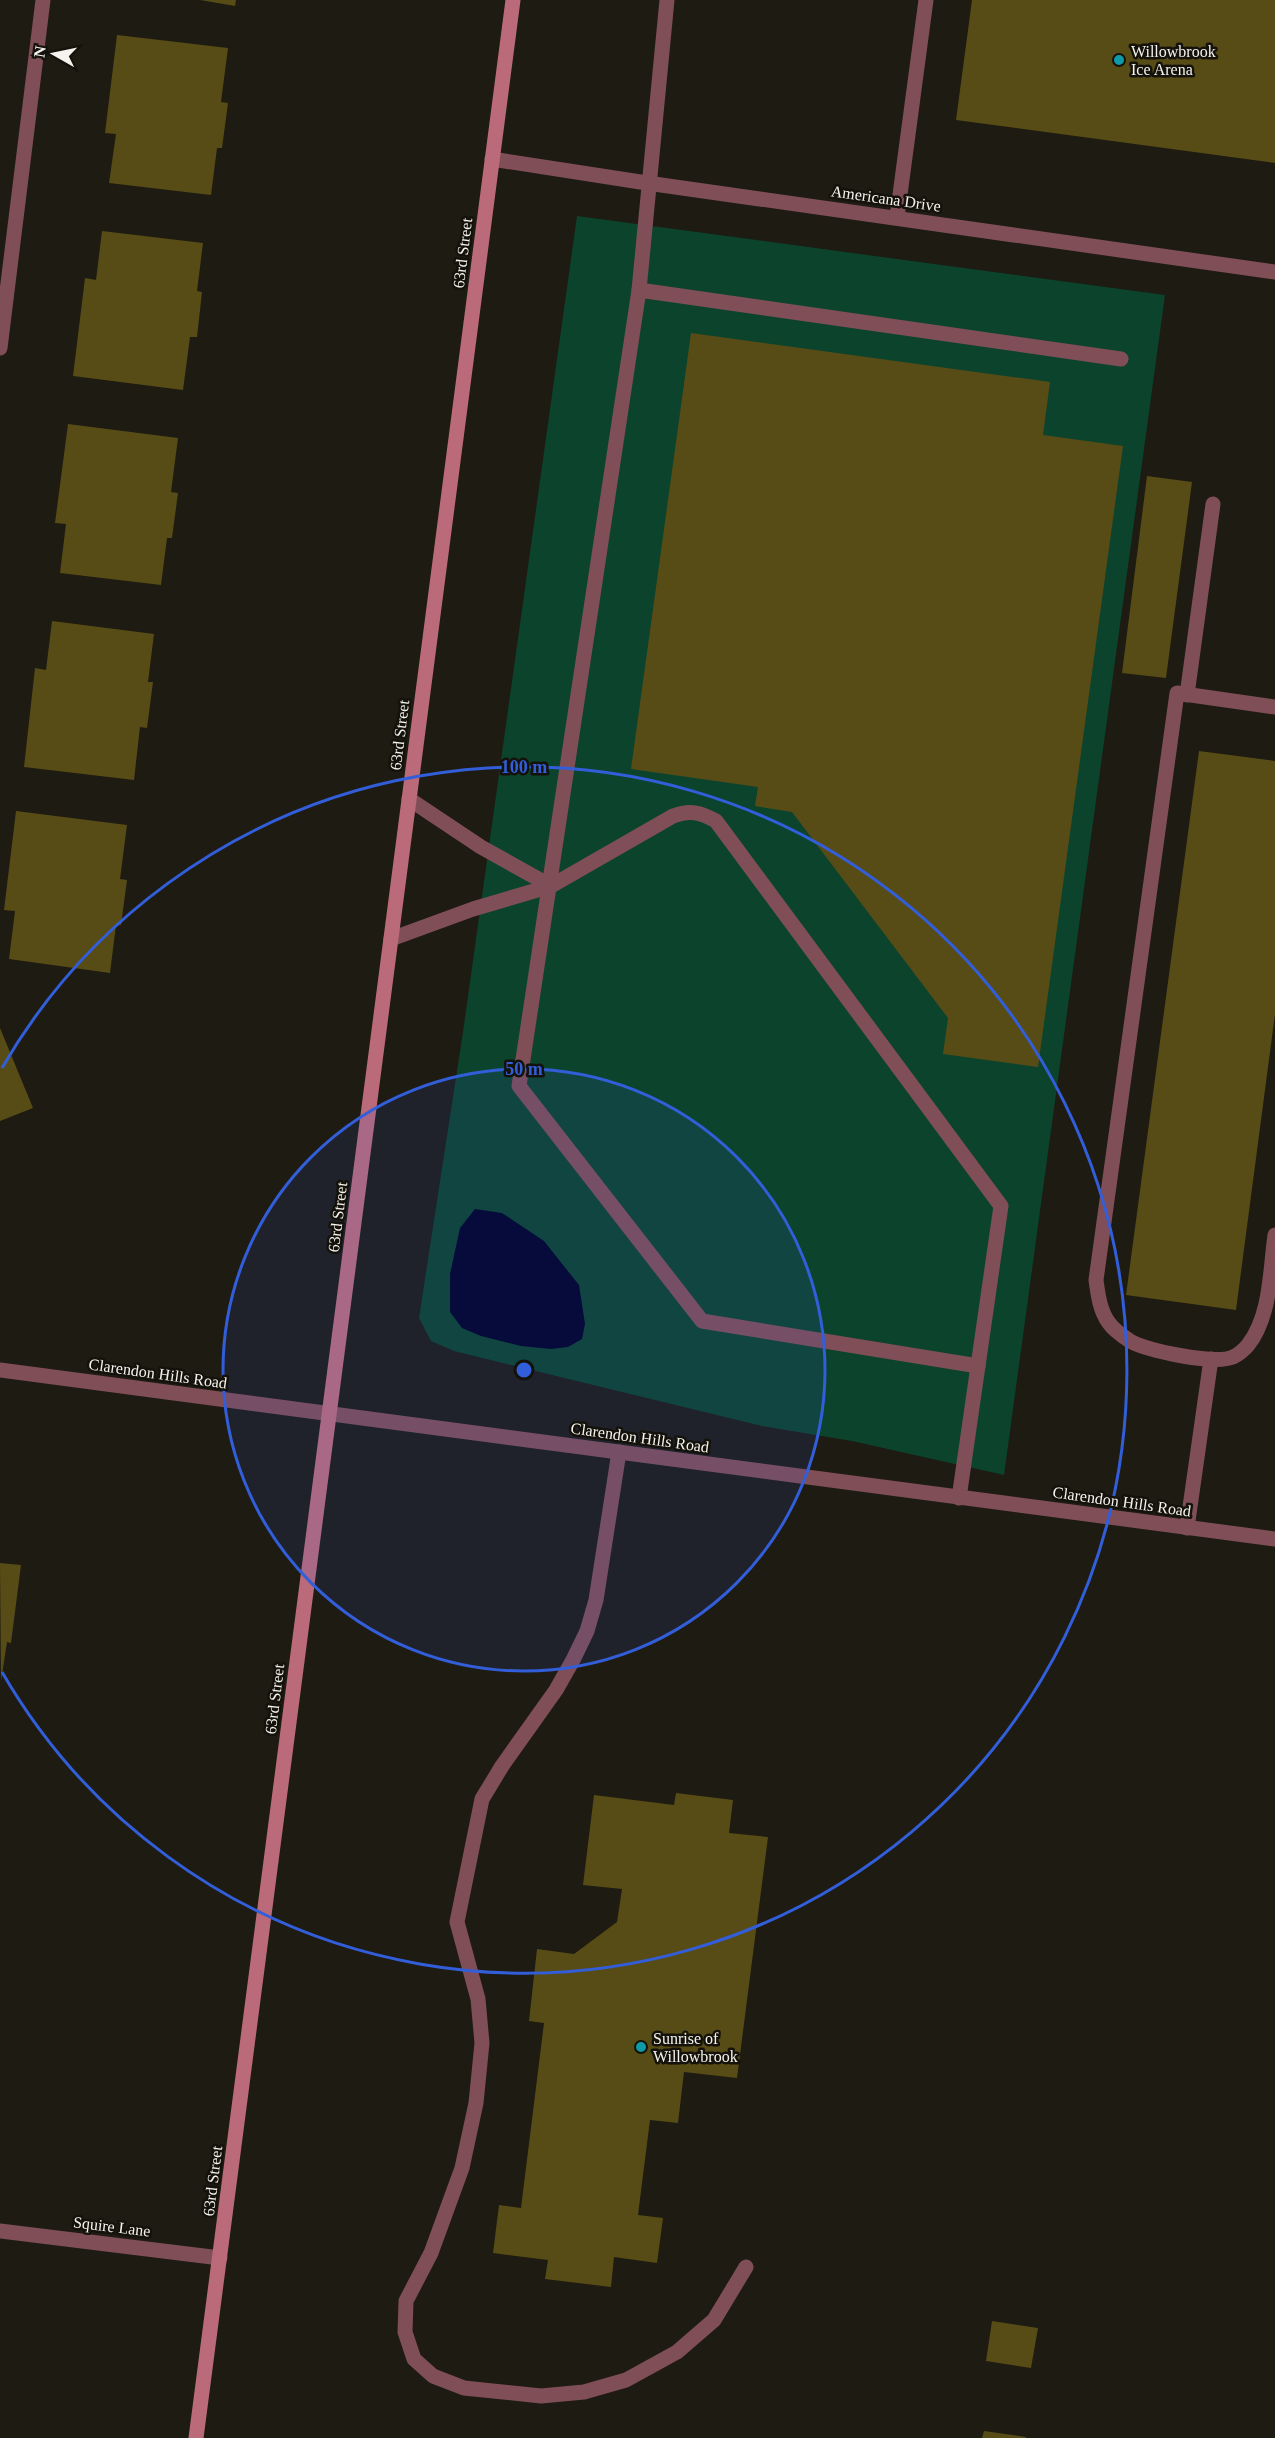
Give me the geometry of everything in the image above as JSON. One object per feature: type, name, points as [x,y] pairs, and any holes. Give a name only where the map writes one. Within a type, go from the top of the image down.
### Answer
[{"type":"main road","name":"63rd Street","points":[[196,2438],[513,0]]},
{"type":"street","points":[[0,348],[43,0]]},
{"type":"street","points":[[667,0],[647,183],[639,290],[551,886],[519,1086],[702,1321],[978,1366]]},
{"type":"street","points":[[897,217],[926,0]]},
{"type":"street","name":"Americana Drive","points":[[492,159],[1275,272]]},
{"type":"street","points":[[639,290],[1121,359]]},
{"type":"street","points":[[1187,694],[1213,504]]},
{"type":"street","points":[[1275,707],[1177,693],[1096,1280],[1099,1303],[1109,1324],[1130,1341],[1170,1354],[1211,1359],[1233,1357],[1247,1347],[1256,1332],[1266,1305],[1275,1235]]},
{"type":"street","points":[[409,799],[481,847],[551,886]]},
{"type":"street","points":[[391,939],[473,909],[551,886],[673,816],[688,811],[704,814],[716,821],[1001,1206],[959,1498]]},
{"type":"street","points":[[1187,1528],[1211,1359]]},
{"type":"street","name":"Clarendon Hills Road","points":[[0,1370],[1275,1539]]},
{"type":"street","points":[[619,1452],[596,1600],[587,1630],[556,1690],[502,1766],[482,1799],[458,1922],[478,1999],[482,2043],[476,2103],[462,2168],[431,2253],[405,2301],[405,2332],[414,2359],[420,2365],[433,2376],[464,2388],[541,2396],[584,2392],[626,2380],[677,2352],[714,2320],[746,2267]]},
{"type":"street","name":"Squire Lane","points":[[0,2231],[220,2258]]},
{"type":"green space","points":[[577,216],[1165,295],[1004,1475],[852,1441],[762,1426],[454,1351],[431,1341],[419,1318],[463,1032]]},
{"type":"water","points":[[475,1209],[502,1213],[544,1241],[579,1285],[585,1324],[582,1339],[568,1347],[551,1349],[521,1346],[481,1336],[462,1328],[450,1312],[450,1274],[460,1228]]},
{"type":"building","points":[[200,0],[236,0],[235,6]]},
{"type":"building","name":"Willowbrook Ice Arena","points":[[972,0],[1275,0],[1275,163],[956,120]]},
{"type":"building","points":[[117,35],[228,48],[221,102],[228,103],[222,148],[217,148],[211,195],[109,183],[116,134],[105,133]]},
{"type":"building","points":[[102,231],[203,243],[197,291],[202,292],[197,337],[190,337],[183,390],[73,376],[85,278],[96,280]]},
{"type":"building","points":[[691,333],[1050,382],[1043,435],[1123,446],[1038,1067],[943,1054],[948,1018],[792,812],[755,806],[758,787],[631,769]]},
{"type":"building","points":[[68,424],[178,438],[171,492],[178,493],[172,538],[167,538],[161,585],[60,573],[66,524],[55,523]]},
{"type":"building","points":[[1147,476],[1192,482],[1166,678],[1122,673]]},
{"type":"building","points":[[52,621],[154,634],[148,682],[153,682],[147,728],[140,727],[134,780],[24,767],[35,668],[46,670]]},
{"type":"building","points":[[1199,751],[1275,761],[1275,1014],[1236,1310],[1126,1295]]},
{"type":"building","points":[[16,811],[127,825],[120,879],[127,880],[121,925],[116,925],[110,973],[9,959],[15,911],[4,910]]},
{"type":"building","points":[[0,1028],[33,1108],[0,1121]]},
{"type":"building","points":[[0,1563],[21,1565],[11,1643],[7,1642],[1,1681]]},
{"type":"building","name":"Sunrise of Willowbrook","points":[[676,1793],[733,1800],[729,1833],[768,1837],[737,2078],[684,2072],[678,2123],[650,2120],[638,2215],[663,2218],[657,2263],[614,2257],[611,2287],[545,2279],[548,2260],[493,2253],[499,2205],[521,2208],[544,2023],[529,2021],[537,1949],[574,1954],[617,1922],[622,1889],[583,1885],[594,1795],[674,1805]]},
{"type":"building","points":[[992,2321],[1038,2328],[1031,2368],[986,2361]]},
{"type":"building","points":[[984,2431],[1026,2437],[1026,2438],[982,2438]]},
{"type":"place","name":"Willowbrook Ice Arena","points":[[1119,60]]},
{"type":"place","name":"Sunrise of Willowbrook","points":[[641,2047]]}]
